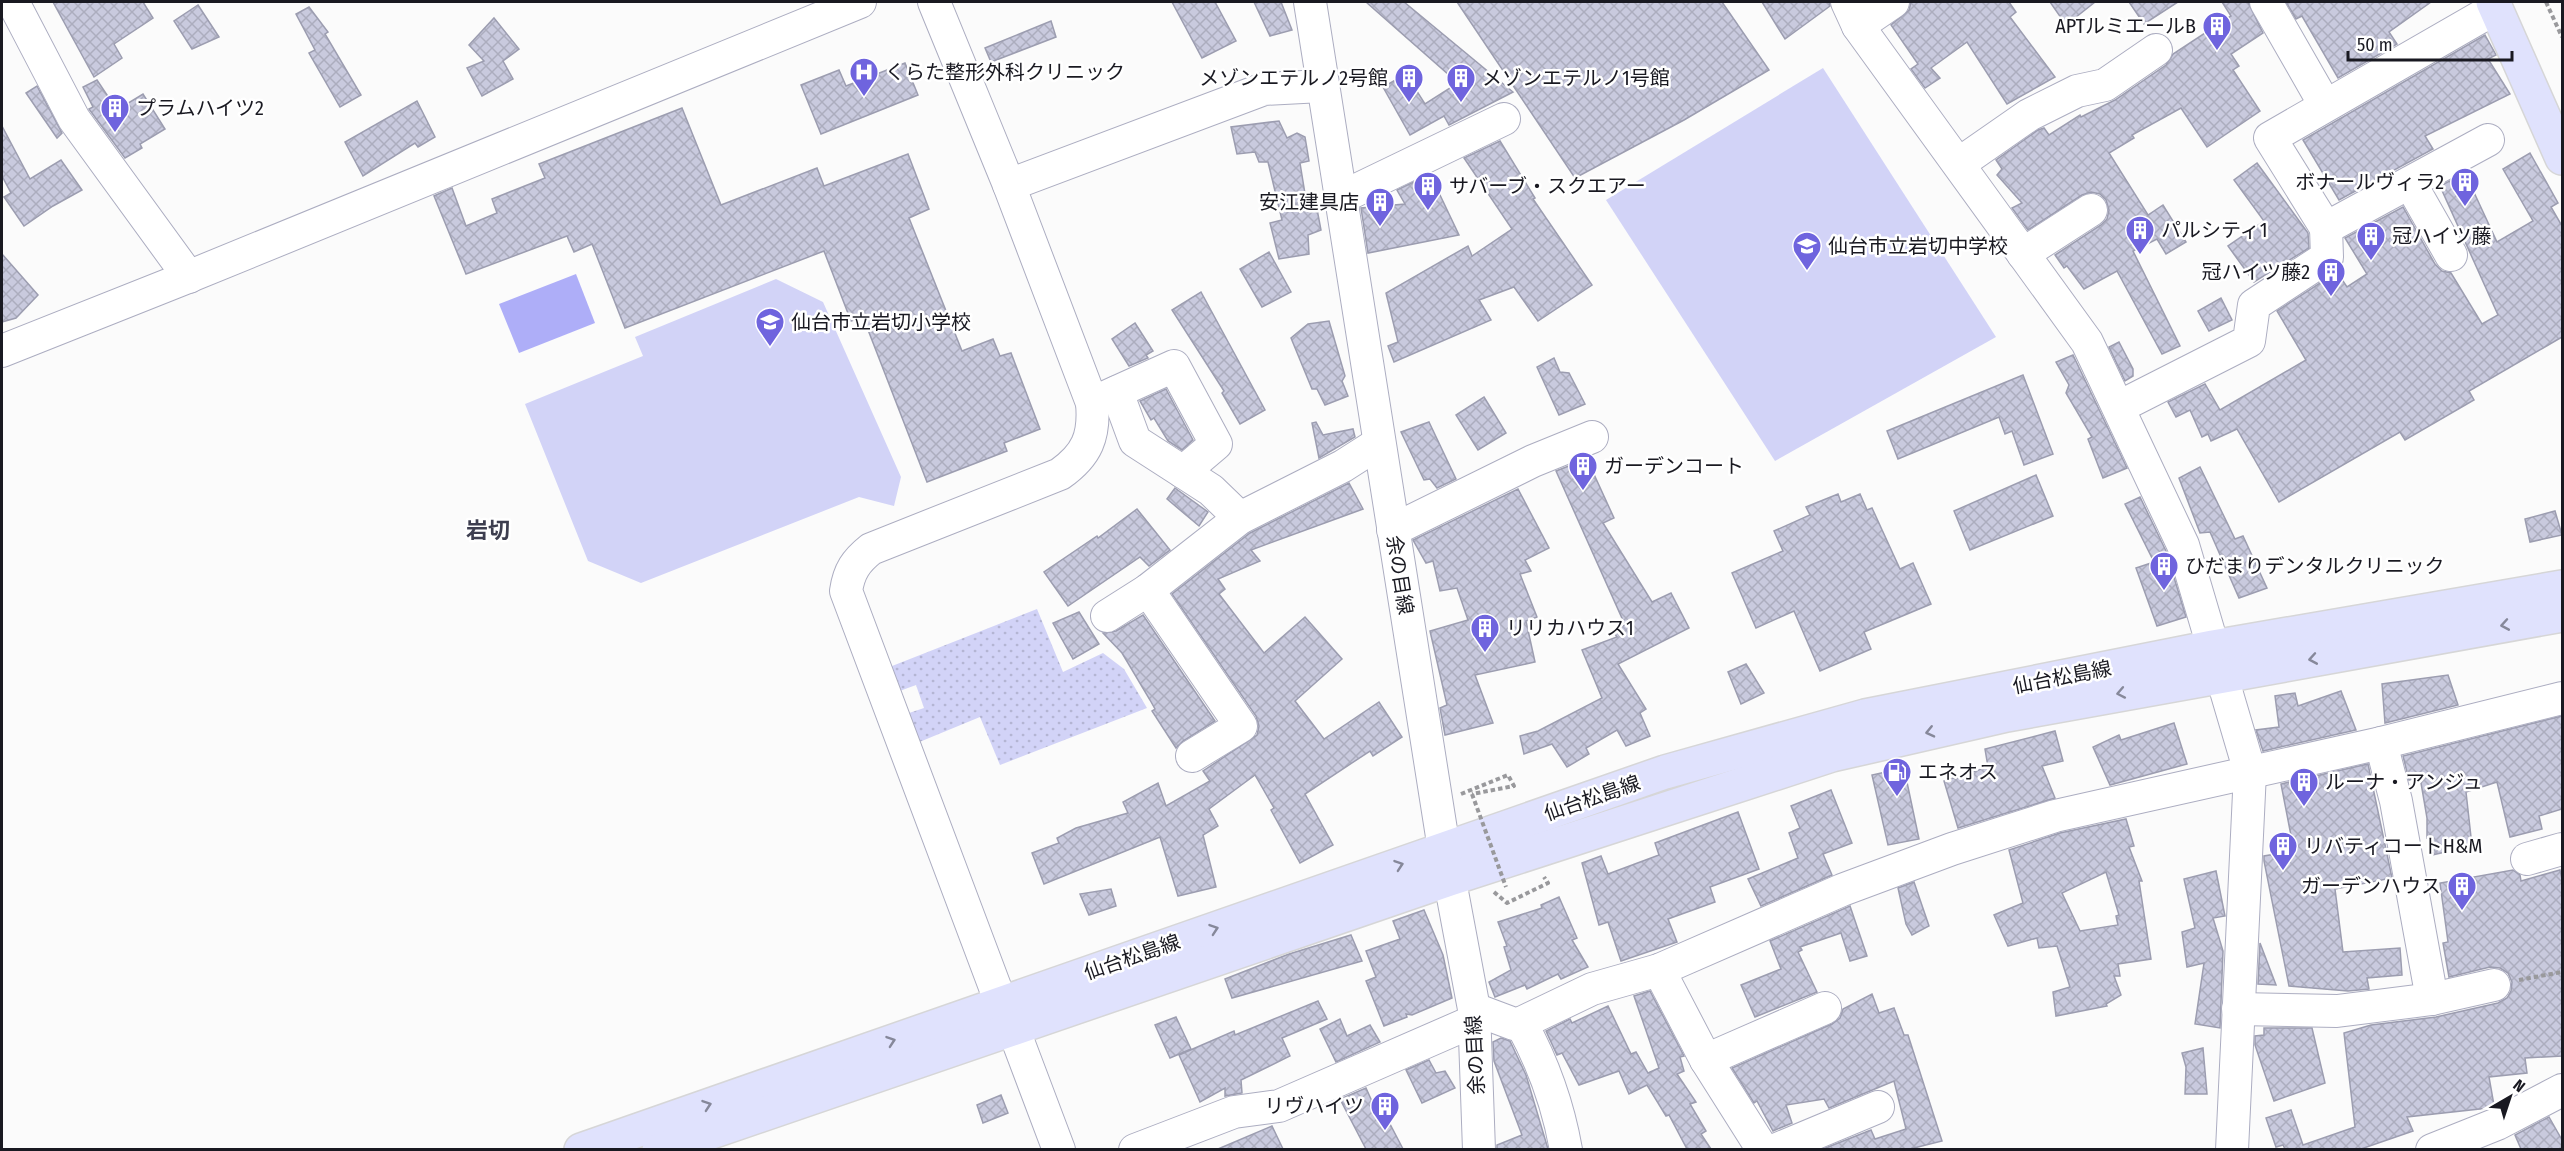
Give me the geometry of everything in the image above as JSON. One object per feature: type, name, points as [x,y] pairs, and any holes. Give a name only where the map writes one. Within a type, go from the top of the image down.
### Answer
[{"type":"main road","points":[[2495,5],[2562,158]]},
{"type":"main road","name":"仙台松島線","points":[[580,1149],[663,1143],[1007,1015],[1447,864],[1832,755],[2007,715],[2217,661],[2562,587]]},
{"type":"main road","name":"仙台松島線","points":[[2217,661],[2562,615]]},
{"type":"street","points":[[13,2],[74,119],[189,277]]},
{"type":"street","points":[[2,351],[189,277],[810,11],[860,2]]},
{"type":"street","points":[[934,2],[1008,185],[1105,397],[1135,441],[1210,490],[1240,518]]},
{"type":"street","name":"余の目線","points":[[1310,2],[1447,864],[1474,1015],[1479,1149]]},
{"type":"street","points":[[1893,2],[1853,14],[2087,342],[2183,545],[2250,772],[2232,1149]]},
{"type":"street","points":[[2266,2],[2325,105]]},
{"type":"street","points":[[2119,407],[2249,341],[2254,305],[2327,257],[2326,228],[2270,138],[2495,5]]},
{"type":"street","points":[[1960,163],[2029,115],[2077,91],[2105,85],[2156,50]]},
{"type":"street","points":[[1008,185],[1264,89],[1322,86]]},
{"type":"street","points":[[1340,198],[1504,119]]},
{"type":"street","points":[[2326,228],[2488,140]]},
{"type":"street","points":[[2410,183],[2451,255]]},
{"type":"street","points":[[2023,254],[2091,210]]},
{"type":"street","points":[[1059,1149],[846,591],[849,574],[858,559],[871,549],[1060,474],[1078,461],[1088,443],[1105,397],[1174,366],[1216,444],[1183,472]]},
{"type":"street","points":[[1393,530],[1533,461],[1592,437]]},
{"type":"street","points":[[1107,616],[1148,590],[1240,518],[1343,466],[1379,443]]},
{"type":"street","points":[[1148,590],[1241,726],[1192,756]]},
{"type":"street","points":[[1135,1149],[1234,1112],[1279,1106],[1474,1015],[1514,1024],[1521,1023],[1592,989],[1659,970],[1842,890],[1952,849],[2055,816],[2381,743],[2562,698]]},
{"type":"street","points":[[2381,743],[2396,801],[2432,999]]},
{"type":"street","points":[[2527,859],[2562,849]]},
{"type":"street","points":[[1659,970],[1706,1060],[1763,1149]]},
{"type":"street","points":[[2238,1009],[2337,1011],[2432,999],[2494,985]]},
{"type":"street","points":[[1706,1060],[1825,1008]]},
{"type":"street","points":[[1521,1023],[1543,1064],[1561,1122],[1566,1149]]},
{"type":"street","points":[[2432,1149],[2497,1124],[2562,1090]]},
{"type":"street","points":[[1775,1149],[1879,1108]]},
{"type":"path","points":[[2546,2],[2562,37]]},
{"type":"path","points":[[1461,794],[1508,775],[1514,786],[1472,794],[1506,887],[1516,884]]},
{"type":"path","points":[[1508,903],[1548,883],[1545,876],[1535,879]]},
{"type":"path","points":[[2494,985],[2562,972]]},
{"type":"shaded area","points":[[1823,68],[1996,337],[1775,461],[1606,200]]},
{"type":"shaded area","points":[[776,279],[823,302],[901,477],[894,506],[859,497],[641,583],[588,561],[525,404],[643,356],[635,337]]},
{"type":"shaded area","points":[[1037,609],[1063,672],[1103,653],[1124,669],[1147,708],[1000,765],[980,717],[917,743],[906,714],[924,708],[916,685],[897,692],[887,668]]},
{"type":"water","points":[[576,274],[595,323],[519,353],[499,304]]},
{"type":"building","points":[[53,2],[143,2],[153,18],[114,44],[122,58],[94,77]]},
{"type":"building","points":[[1172,2],[1215,2],[1236,41],[1202,58]]},
{"type":"building","points":[[1254,2],[1281,2],[1292,30],[1270,36]]},
{"type":"building","points":[[1366,2],[1404,2],[1513,92],[1449,125],[1444,116],[1410,135],[1383,87],[1406,74],[1425,104],[1458,83]]},
{"type":"building","points":[[1457,2],[1722,2],[1769,70],[1684,120],[1575,178]]},
{"type":"building","points":[[1762,2],[1829,2],[1830,6],[1785,39]]},
{"type":"building","points":[[1911,2],[2009,2],[2016,12],[2010,17],[2055,77],[2007,104],[1967,42],[1931,68],[1940,78],[1925,88],[1911,69],[1918,64],[1891,25],[1909,10]]},
{"type":"building","points":[[2050,2],[2095,2],[2066,25]]},
{"type":"building","points":[[2129,2],[2178,2],[2144,24]]},
{"type":"building","points":[[2222,2],[2248,2],[2263,33],[2231,54],[2239,66],[2233,70],[2260,111],[2207,147],[2181,108],[2132,135],[2134,138],[2109,153],[2148,215],[2163,205],[2186,242],[2166,254],[2157,239],[2133,251],[2180,346],[2162,354],[2117,271],[2084,289],[2067,266],[2064,268],[2055,255],[2107,219],[2109,210],[2106,200],[2100,194],[2091,192],[2082,195],[2028,230],[2012,208],[2022,203],[1997,175],[2002,169],[1996,160],[2038,130],[2044,128],[2049,135],[2080,115],[2081,117],[2115,100],[2166,65],[2173,54],[2231,16]]},
{"type":"building","points":[[2286,2],[2431,2],[2389,32],[2397,44],[2338,78],[2302,16],[2296,19]]},
{"type":"building","points":[[198,5],[219,37],[192,49],[174,21]]},
{"type":"building","points":[[309,7],[328,32],[325,34],[361,95],[340,107],[309,53],[315,50],[296,14]]},
{"type":"building","points":[[494,18],[519,49],[503,61],[513,79],[482,96],[467,68],[484,61],[469,45]]},
{"type":"building","points":[[1051,21],[1056,37],[991,62],[985,48]]},
{"type":"building","points":[[2485,35],[2496,55],[2488,59],[2510,94],[2425,136],[2433,149],[2339,200],[2303,140]]},
{"type":"building","points":[[905,63],[918,95],[821,134],[801,85],[839,70],[846,86]]},
{"type":"building","points":[[97,80],[117,110],[143,94],[165,129],[140,144],[142,148],[125,158],[89,109],[93,107],[83,87]]},
{"type":"building","points":[[37,86],[62,133],[57,138],[26,93]]},
{"type":"building","points":[[417,101],[435,137],[418,147],[415,143],[363,176],[345,142]]},
{"type":"building","points":[[682,108],[721,205],[817,168],[824,186],[908,154],[929,209],[909,218],[962,351],[993,339],[1000,356],[1011,353],[1040,429],[1004,443],[1007,451],[927,482],[863,317],[851,321],[824,251],[625,328],[592,244],[574,252],[567,236],[466,274],[434,196],[452,188],[466,226],[497,213],[492,199],[545,178],[539,164]]},
{"type":"building","points":[[1279,121],[1287,138],[1297,133],[1305,137],[1309,161],[1300,163],[1308,212],[1317,209],[1321,230],[1308,235],[1309,254],[1279,259],[1270,223],[1282,220],[1268,162],[1259,162],[1255,152],[1237,154],[1231,127]]},
{"type":"building","points":[[2,126],[30,179],[61,160],[82,190],[24,226],[4,197],[11,193],[2,176]]},
{"type":"building","points":[[1500,141],[1535,198],[1533,199],[1592,285],[1538,321],[1514,287],[1479,300],[1491,320],[1394,362],[1388,346],[1398,342],[1386,293],[1468,246],[1472,256],[1512,229],[1464,158]]},
{"type":"building","points":[[2530,153],[2558,203],[2551,207],[2562,226],[2562,337],[2469,391],[2474,400],[2405,440],[2400,432],[2279,502],[2237,429],[2211,441],[2208,434],[2202,437],[2190,410],[2176,417],[2168,402],[2205,384],[2220,410],[2306,360],[2277,311],[2337,272],[2347,287],[2367,274],[2345,238],[2403,207],[2435,264],[2442,271],[2451,273],[2482,324],[2498,315],[2440,186],[2465,173],[2497,242],[2533,221],[2503,169]]},
{"type":"building","points":[[2257,163],[2308,233],[2309,248],[2254,282],[2228,246],[2264,221],[2234,180]]},
{"type":"building","points":[[1430,174],[1459,235],[1368,253],[1361,208],[1405,204],[1397,190]]},
{"type":"building","points":[[1269,252],[1291,292],[1262,307],[1240,269]]},
{"type":"building","points":[[2,254],[38,295],[16,318],[2,322]]},
{"type":"building","points":[[1201,292],[1265,410],[1240,424],[1222,393],[1224,391],[1172,310]]},
{"type":"building","points":[[2221,298],[2232,320],[2209,331],[2198,311]]},
{"type":"building","points":[[1329,321],[1345,376],[1342,381],[1348,396],[1325,405],[1317,389],[1312,389],[1291,338],[1308,324]]},
{"type":"building","points":[[1135,323],[1153,351],[1146,355],[1148,358],[1129,366],[1112,339]]},
{"type":"building","points":[[2119,342],[2133,369],[2133,376],[2125,381],[2109,347]]},
{"type":"building","points":[[2073,355],[2127,468],[2103,478],[2088,439],[2092,437],[2066,393],[2069,385],[2056,362]]},
{"type":"building","points":[[1554,358],[1560,372],[1569,373],[1585,404],[1559,415],[1537,367]]},
{"type":"building","points":[[2023,375],[2053,454],[2024,465],[2012,431],[2005,434],[1999,417],[1898,459],[1887,431]]},
{"type":"building","points":[[1166,389],[1193,440],[1182,450],[1168,441],[1154,418],[1151,420],[1140,401]]},
{"type":"building","points":[[1484,397],[1506,433],[1478,450],[1456,415]]},
{"type":"building","points":[[1316,422],[1323,435],[1353,429],[1355,437],[1319,458],[1312,423]]},
{"type":"building","points":[[1429,422],[1456,479],[1437,488],[1430,479],[1424,480],[1401,432]]},
{"type":"building","points":[[1587,459],[1614,518],[1603,523],[1652,602],[1671,593],[1689,628],[1618,664],[1646,709],[1640,713],[1650,736],[1626,746],[1617,730],[1586,748],[1589,754],[1567,767],[1552,744],[1524,754],[1520,736],[1538,731],[1602,698],[1582,650],[1617,637],[1613,631],[1625,625],[1556,471]]},
{"type":"building","points":[[2200,467],[2235,539],[2243,536],[2267,588],[2239,598],[2210,532],[2200,533],[2179,478]]},
{"type":"building","points":[[2036,475],[2053,516],[1970,550],[1954,511]]},
{"type":"building","points":[[1349,483],[1363,509],[1251,550],[1260,561],[1218,579],[1225,589],[1219,594],[1264,653],[1305,617],[1342,659],[1295,701],[1324,739],[1379,702],[1402,737],[1373,756],[1370,751],[1305,794],[1333,845],[1300,863],[1271,810],[1274,808],[1255,775],[1209,809],[1218,826],[1203,835],[1216,887],[1178,896],[1160,837],[1044,884],[1032,853],[1059,843],[1057,838],[1076,828],[1128,813],[1123,802],[1158,783],[1166,806],[1210,781],[1203,771],[1257,735],[1259,726],[1256,716],[1172,594],[1250,533]]},
{"type":"building","points":[[1175,488],[1208,512],[1199,526],[1167,499]]},
{"type":"building","points":[[1518,489],[1549,548],[1525,560],[1531,571],[1520,574],[1537,617],[1526,621],[1535,662],[1475,675],[1493,723],[1445,735],[1440,708],[1447,705],[1430,631],[1468,620],[1457,588],[1440,591],[1433,561],[1426,563],[1413,540]]},
{"type":"building","points":[[1838,494],[1841,502],[1860,494],[1867,510],[1872,508],[1900,569],[1913,563],[1931,604],[1864,632],[1871,649],[1820,671],[1794,611],[1756,628],[1732,573],[1783,551],[1774,531],[1810,515],[1806,507]]},
{"type":"building","name":"ひだまりデンタルクリニック","points":[[2140,497],[2166,551],[2186,617],[2157,626],[2136,568],[2154,562],[2125,504]]},
{"type":"building","points":[[1137,509],[1170,550],[1149,566],[1140,557],[1068,606],[1044,572],[1097,536],[1098,538]]},
{"type":"building","points":[[2555,511],[2562,535],[2530,542],[2525,519]]},
{"type":"building","points":[[1079,612],[1099,644],[1073,659],[1053,623]]},
{"type":"building","points":[[1143,615],[1215,721],[1176,748],[1152,711],[1155,709],[1122,653],[1103,633],[1116,631]]},
{"type":"building","points":[[1746,664],[1764,693],[1741,704],[1728,672]]},
{"type":"building","points":[[2448,675],[2458,705],[2385,723],[2382,684]]},
{"type":"building","points":[[2341,691],[2356,730],[2263,751],[2256,730],[2279,727],[2275,696],[2295,693],[2298,706]]},
{"type":"building","points":[[2562,716],[2562,809],[2539,816],[2542,829],[2510,837],[2497,782],[2466,792],[2472,846],[2432,855],[2429,838],[2427,838],[2427,818],[2420,777],[2409,780],[2403,756]]},
{"type":"building","points":[[2174,723],[2187,764],[2110,785],[2093,747],[2119,735],[2121,740]]},
{"type":"building","points":[[2055,731],[2063,761],[2042,766],[2055,798],[1958,828],[1944,781],[1988,767],[1985,749]]},
{"type":"building","points":[[2368,764],[2392,878],[2335,889],[2343,952],[2400,948],[2402,975],[2367,978],[2369,989],[2348,991],[2289,986],[2264,861],[2264,856],[2294,851],[2281,784]]},
{"type":"building","points":[[1904,768],[1919,839],[1888,845],[1872,775]]},
{"type":"building","points":[[1831,790],[1852,843],[1823,854],[1832,875],[1761,906],[1748,879],[1798,858],[1789,833],[1800,828],[1791,806]]},
{"type":"building","points":[[1738,812],[1759,869],[1710,887],[1715,902],[1668,919],[1677,942],[1621,961],[1608,922],[1599,925],[1582,863],[1601,856],[1608,874],[1659,855],[1655,843]]},
{"type":"building","points":[[2126,819],[2134,846],[2129,847],[2142,881],[2139,881],[2151,959],[2118,964],[2120,976],[2114,976],[2121,995],[2106,1004],[2107,1006],[2056,1016],[2053,992],[2070,987],[2057,946],[2039,948],[2037,938],[2008,946],[1994,915],[2023,903],[2009,850],[2060,833]],"holes":[[[2106,872],[2119,915],[2116,916],[2118,925],[2080,931],[2062,893]]]},
{"type":"building","points":[[2513,870],[2520,875],[2521,881],[2560,870],[2562,879],[2562,1056],[2525,1058],[2527,1073],[2489,1077],[2494,1105],[2489,1108],[2407,1117],[2413,1131],[2361,1149],[2285,1149],[2283,1145],[2276,1147],[2266,1118],[2291,1110],[2303,1145],[2355,1127],[2344,1033],[2371,1025],[2436,1017],[2498,1003],[2507,998],[2512,982],[2508,973],[2500,968],[2490,967],[2449,977],[2443,943],[2448,942],[2440,883]]},
{"type":"building","points":[[2216,871],[2225,916],[2213,918],[2223,951],[2220,1028],[2195,1024],[2204,963],[2187,967],[2182,932],[2195,928],[2184,879]]},
{"type":"building","points":[[1914,882],[1929,926],[1912,935],[1906,924],[1898,888]]},
{"type":"building","points":[[1111,889],[1116,906],[1089,915],[1080,894]]},
{"type":"building","points":[[1559,897],[1577,938],[1572,940],[1588,967],[1561,979],[1558,974],[1527,989],[1525,985],[1495,997],[1489,982],[1511,970],[1504,947],[1507,946],[1498,922],[1542,908],[1541,905]]},
{"type":"building","points":[[1850,906],[1867,956],[1850,961],[1841,933],[1800,947],[1802,950],[1798,952],[1817,992],[1755,1017],[1741,985],[1781,969],[1770,941]]},
{"type":"building","points":[[1424,910],[1443,955],[1452,998],[1412,1015],[1406,1014],[1407,1017],[1384,1026],[1366,981],[1376,977],[1366,951],[1400,939],[1393,921]]},
{"type":"building","points":[[1351,935],[1362,961],[1232,998],[1225,979],[1289,954]]},
{"type":"building","points":[[2260,943],[2276,985],[2258,984]]},
{"type":"building","points":[[1650,991],[1684,1056],[1680,1057],[1684,1071],[1677,1074],[1696,1102],[1690,1104],[1706,1131],[1701,1134],[1711,1149],[1687,1149],[1669,1115],[1666,1116],[1647,1085],[1629,1094],[1619,1071],[1579,1085],[1562,1053],[1557,1055],[1546,1031],[1570,1019],[1572,1023],[1608,1006],[1631,1054],[1636,1052],[1648,1073],[1659,1068],[1634,996]]},
{"type":"building","points":[[1872,994],[1879,1013],[1894,1008],[1904,1035],[1908,1035],[1942,1141],[1910,1149],[1823,1149],[1871,1130],[1875,1139],[1906,1129],[1894,1081],[1829,1108],[1824,1099],[1786,1105],[1792,1123],[1773,1131],[1757,1101],[1754,1103],[1732,1068],[1832,1024],[1840,1018],[1843,1009]]},
{"type":"building","points":[[1318,1001],[1327,1019],[1282,1038],[1290,1056],[1241,1080],[1242,1093],[1225,1096],[1225,1088],[1200,1102],[1179,1055],[1234,1031],[1235,1035]]},
{"type":"building","points":[[1176,1017],[1191,1049],[1170,1058],[1155,1025]]},
{"type":"building","points":[[1340,1019],[1347,1036],[1370,1025],[1380,1042],[1336,1062],[1320,1029]]},
{"type":"building","points":[[2264,1028],[2312,1028],[2325,1083],[2274,1101],[2255,1045],[2255,1036],[2264,1035]]},
{"type":"building","points":[[1501,1038],[1510,1041],[1526,1075],[1548,1149],[1497,1149],[1497,1145],[1522,1135],[1494,1061],[1493,1042]]},
{"type":"building","points":[[2203,1048],[2207,1094],[2185,1094],[2186,1067],[2182,1053]]},
{"type":"building","points":[[1429,1060],[1436,1073],[1445,1071],[1455,1088],[1422,1103],[1406,1070]]},
{"type":"building","points":[[1366,1088],[1384,1128],[1390,1124],[1403,1149],[1366,1149],[1340,1099]]},
{"type":"building","points":[[1001,1095],[1008,1113],[983,1123],[977,1105]]},
{"type":"building","points":[[2549,1117],[2562,1140],[2562,1149],[2521,1149],[2515,1135]]},
{"type":"building","points":[[1272,1126],[1283,1149],[1218,1149]]},
{"type":"place","name":"APTルミエールB","points":[[2217,52]]},
{"type":"place","name":"くらた整形外科クリニック","points":[[864,98]]},
{"type":"place","name":"メゾンエテルノ2号館","points":[[1409,104]]},
{"type":"place","name":"メゾンエテルノ1号館","points":[[1461,104]]},
{"type":"place","name":"プラムハイツ2","points":[[115,134]]},
{"type":"place","name":"ボナールヴィラ2","points":[[2465,208]]},
{"type":"place","name":"サバーブ・スクエアー","points":[[1428,212]]},
{"type":"place","name":"安江建具店","points":[[1380,228]]},
{"type":"place","name":"パルシティ1","points":[[2140,256]]},
{"type":"place","name":"冠ハイツ藤","points":[[2371,262]]},
{"type":"place","name":"仙台市立岩切中学校","points":[[1807,272]]},
{"type":"place","name":"冠ハイツ藤2","points":[[2331,298]]},
{"type":"place","name":"仙台市立岩切小学校","points":[[770,348]]},
{"type":"place","name":"ガーデンコート","points":[[1583,492]]},
{"type":"place","name":"ひだまりデンタルクリニック","points":[[2164,592]]},
{"type":"place","name":"リリカハウス1","points":[[1485,654]]},
{"type":"place","name":"エネオス","points":[[1897,798]]},
{"type":"place","name":"ルーナ・アンジュ","points":[[2304,808]]},
{"type":"place","name":"リバティコートH&M","points":[[2283,872]]},
{"type":"place","name":"ガーデンハウス","points":[[2462,912]]},
{"type":"place","name":"リヴハイツ","points":[[1385,1132]]},
{"type":"district","name":"岩切","points":[[488,530]]}]
